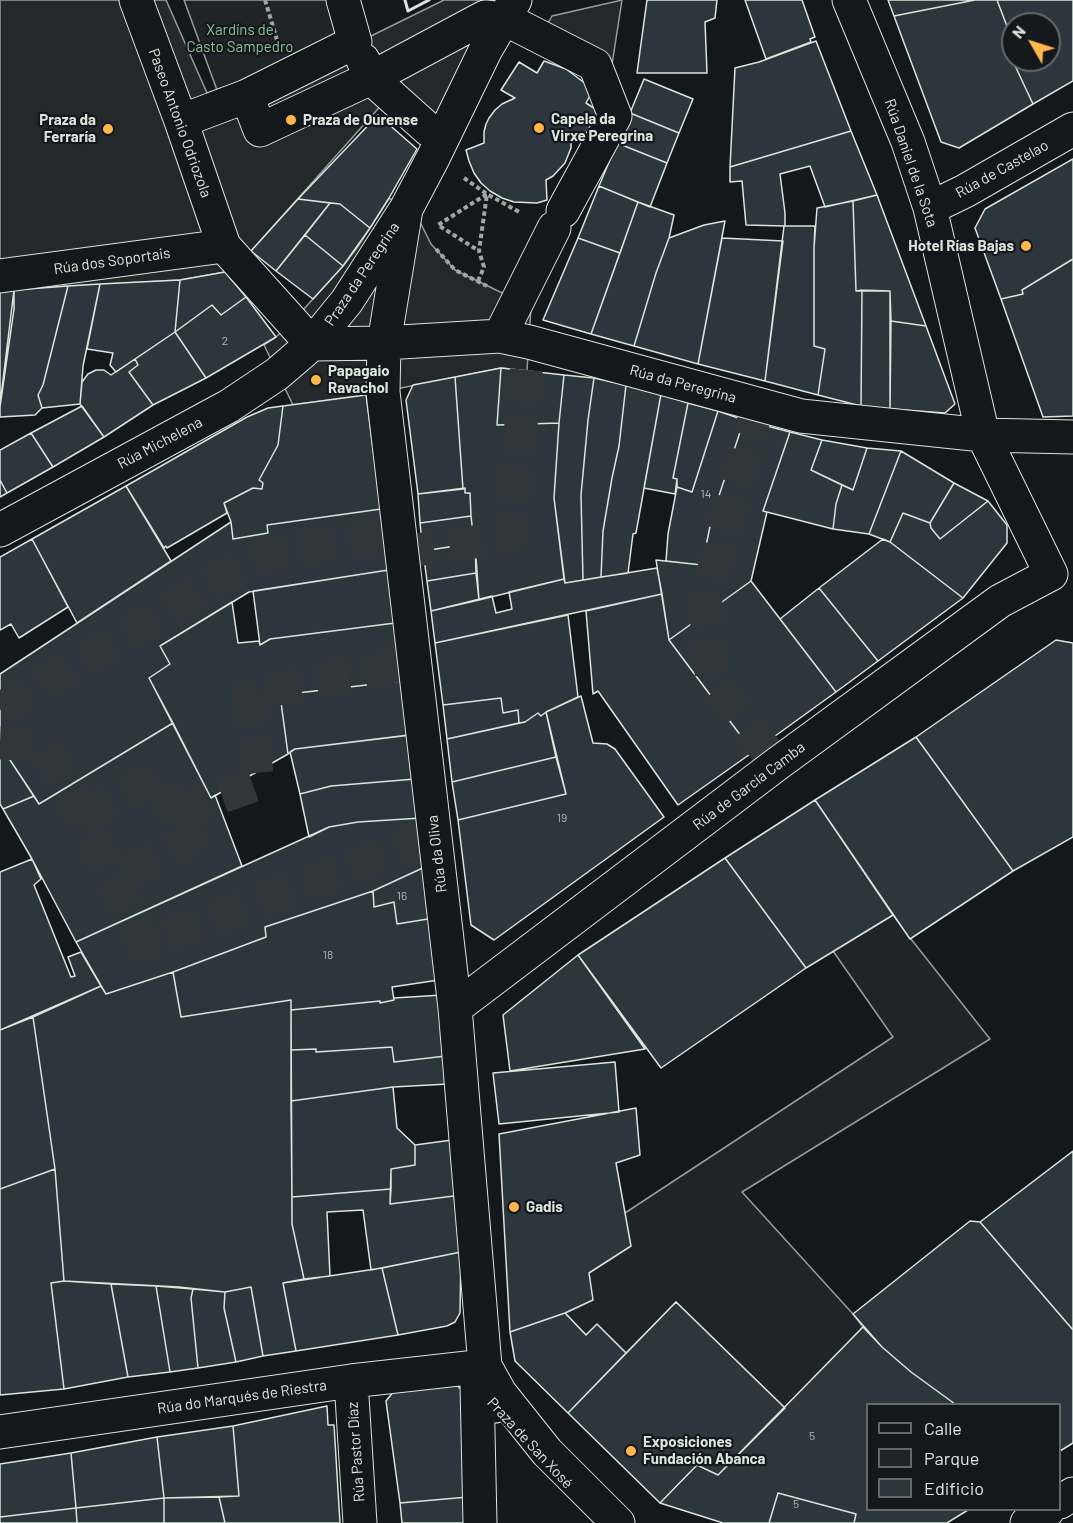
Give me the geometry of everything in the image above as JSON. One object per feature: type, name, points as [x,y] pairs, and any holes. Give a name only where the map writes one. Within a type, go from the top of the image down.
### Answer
[{"type":"street","name":"Paseo Antonio Odriozola","points":[[136,0],[224,246]]},
{"type":"street","points":[[343,0],[355,42],[371,78],[429,130],[442,138]]},
{"type":"street","name":"Rúa Daniel de la Sota","points":[[849,0],[908,142],[930,208],[983,435]]},
{"type":"street","points":[[247,96],[261,130],[371,78],[485,17],[510,9],[595,65],[615,116],[500,336]]},
{"type":"street","name":"Praza da Peregrina","points":[[312,344],[347,301],[406,209],[486,49],[510,9]]},
{"type":"street","points":[[181,121],[247,96],[355,42]]},
{"type":"street","name":"Rúa de Castelao","points":[[930,208],[1073,129]]},
{"type":"street","name":"Praza da Peregrina","points":[[312,344],[384,343],[406,209]]},
{"type":"street","points":[[224,246],[312,344]]},
{"type":"street","name":"Rúa dos Soportais","points":[[0,276],[224,246]]},
{"type":"street","name":"Rúa da Peregrina","points":[[384,343],[500,336],[801,416],[983,435],[1073,437]]},
{"type":"street","name":"Rúa da Oliva","points":[[384,343],[383,392],[455,1008],[485,1366]]},
{"type":"street","name":"Rúa Michelena","points":[[0,530],[229,406],[277,374],[312,344]]},
{"type":"street","points":[[983,435],[1062,576]]},
{"type":"street","name":"Rúa de García Camba","points":[[455,1008],[777,764],[1000,600],[1062,576]]},
{"type":"street","name":"Rúa do Marqués de Riestra","points":[[0,1432],[351,1381],[485,1366]]},
{"type":"street","name":"Praza de San Xosé","points":[[485,1366],[500,1393],[540,1445],[618,1523]]},
{"type":"street","name":"Rúa Pastor Díaz","points":[[351,1381],[360,1523]]},
{"type":"street","name":"Praza de San Xosé","points":[[480,1523],[477,1384],[518,1434],[606,1523]]},
{"type":"street","points":[[1027,1523],[1045,1511]]},
{"type":"path","points":[[460,176],[520,212]]},
{"type":"path","points":[[478,281],[484,267],[479,251],[487,194]]},
{"type":"path","points":[[479,251],[438,225],[487,194]]},
{"type":"path","points":[[406,209],[417,216],[431,244],[455,270],[518,302]]},
{"type":"green space","name":"Xardíns de Casto Sampedro","points":[[184,0],[331,0],[342,41],[217,90]]},
{"type":"green space","points":[[893,915],[990,1039],[742,1192],[863,1327],[785,1408],[676,1302],[626,1353],[597,1325],[586,1335],[565,1313],[592,1300],[589,1273],[625,1213],[893,1037],[833,951]]},
{"type":"shaded area","name":"Praza da Ferraría","points":[[0,0],[166,0],[207,93],[371,36],[444,0],[494,0],[429,130],[385,101],[251,251],[225,272],[180,280],[0,290]]},
{"type":"shaded area","points":[[622,0],[609,84],[540,37],[552,16]]},
{"type":"shaded area","points":[[389,198],[417,216],[431,244],[455,270],[531,307],[527,371],[501,368],[366,395],[293,405],[264,345],[292,322],[343,266]]},
{"type":"building","points":[[647,0],[717,0],[715,18],[705,22],[707,73],[637,73]]},
{"type":"building","points":[[745,0],[802,0],[815,37],[810,39],[811,42],[766,59]]},
{"type":"building","points":[[888,0],[975,0],[894,16]]},
{"type":"building","points":[[975,0],[997,0],[1002,12],[1001,72],[1018,72],[1033,104],[959,148],[941,142],[894,16]]},
{"type":"building","points":[[997,0],[1073,0],[1073,81],[1033,104],[1018,72],[1061,72],[1061,12],[1002,12]]},
{"type":"building","points":[[816,41],[851,131],[730,167],[735,68],[759,62]]},
{"type":"building","name":"Capela da Virxe Peregrina","points":[[544,61],[566,69],[586,84],[592,92],[586,103],[603,114],[584,143],[571,135],[571,148],[565,163],[546,180],[547,200],[537,203],[514,202],[502,198],[481,183],[474,173],[466,150],[484,143],[484,132],[489,118],[502,104],[515,98],[501,90],[519,62],[537,73]]},
{"type":"building","points":[[644,79],[693,99],[679,133],[630,113]]},
{"type":"building","points":[[630,113],[679,133],[667,163],[617,143]]},
{"type":"building","points":[[378,115],[417,149],[370,228],[340,204],[298,199]]},
{"type":"building","points":[[851,131],[877,195],[825,207],[810,166],[780,174],[785,226],[746,225],[742,181],[730,182],[730,167]]},
{"type":"building","points":[[617,143],[667,163],[650,207],[599,186]]},
{"type":"building","points":[[1073,159],[1073,259],[1022,290],[1023,294],[1001,299],[975,228],[985,209]]},
{"type":"building","points":[[599,186],[638,202],[620,253],[578,238]]},
{"type":"building","points":[[877,195],[926,326],[891,321],[890,291],[856,291],[853,201]]},
{"type":"building","points":[[298,199],[330,203],[276,271],[251,251]]},
{"type":"building","points":[[853,201],[856,291],[862,290],[861,406],[818,395],[825,349],[814,346],[814,248],[817,208]]},
{"type":"building","points":[[638,202],[674,215],[669,238],[634,346],[591,334]]},
{"type":"building","points":[[330,203],[340,204],[370,228],[343,266],[305,235]]},
{"type":"building","points":[[725,221],[698,364],[634,346],[669,238],[704,225]]},
{"type":"building","points":[[784,226],[815,226],[814,346],[825,349],[818,395],[765,381]]},
{"type":"building","points":[[305,235],[343,266],[313,299],[276,271]]},
{"type":"building","points":[[578,238],[620,253],[591,334],[543,320]]},
{"type":"building","points":[[722,238],[783,241],[765,381],[698,364]]},
{"type":"building","points":[[1073,259],[1073,416],[1043,417],[1001,299],[1023,294],[1022,290]]},
{"type":"building","points":[[225,272],[246,297],[221,315],[212,305],[175,332],[180,280]]},
{"type":"building","points":[[180,280],[175,332],[116,372],[110,365],[113,353],[87,349],[100,284]]},
{"type":"building","points":[[100,284],[83,366],[80,404],[42,408],[38,395],[43,385],[68,286]]},
{"type":"building","points":[[68,286],[43,385],[38,395],[42,408],[35,415],[0,417],[14,290]]},
{"type":"building","points":[[0,290],[14,290],[14,309],[0,407]]},
{"type":"building","points":[[862,290],[890,291],[890,409],[861,406]]},
{"type":"building","points":[[246,297],[276,337],[206,378],[175,332],[212,305],[221,315]]},
{"type":"building","points":[[891,321],[926,326],[955,404],[945,413],[890,409]]},
{"type":"building","points":[[175,332],[206,378],[153,405],[129,372],[138,365],[135,359]]},
{"type":"building","points":[[135,359],[138,365],[129,372],[153,405],[104,437],[80,404],[82,382],[88,374],[96,370],[104,370],[111,375]]},
{"type":"building","points":[[501,368],[497,425],[559,423],[554,498],[564,579],[479,600],[470,493],[465,493],[465,488],[463,489],[455,377]]},
{"type":"building","points":[[501,368],[564,375],[559,423],[497,425]]},
{"type":"building","points":[[564,375],[594,378],[581,495],[583,580],[565,583],[554,498]]},
{"type":"building","points":[[455,377],[463,489],[418,494],[406,400],[413,385]]},
{"type":"building","points":[[594,378],[626,385],[619,446],[603,531],[601,577],[583,580],[581,495]]},
{"type":"building","points":[[626,385],[661,394],[636,533],[633,534],[628,573],[601,577],[603,531],[619,446]]},
{"type":"building","points":[[661,394],[688,403],[673,478],[677,479],[675,494],[644,488]]},
{"type":"building","points":[[366,395],[381,509],[267,525],[268,533],[233,539],[231,522],[224,503],[253,488],[262,489],[263,483],[259,480],[278,445],[283,406]]},
{"type":"building","points":[[688,403],[718,411],[692,492],[677,487],[677,479],[673,478]]},
{"type":"building","points":[[82,406],[104,437],[53,467],[31,433]]},
{"type":"building","points":[[283,406],[278,445],[259,480],[263,483],[262,489],[253,488],[224,503],[227,513],[164,548],[126,486],[247,417],[268,408]]},
{"type":"building","points":[[718,411],[744,420],[712,517],[702,565],[666,561],[668,534],[677,487],[692,492]]},
{"type":"building","points":[[744,420],[790,432],[763,511],[767,512],[751,581],[669,640],[656,560],[702,565],[712,517]]},
{"type":"building","points":[[790,432],[822,440],[811,470],[842,485],[836,504],[833,529],[763,511]]},
{"type":"building","points":[[31,433],[53,467],[7,493],[0,480],[0,450]]},
{"type":"building","points":[[822,440],[867,448],[853,490],[811,470]]},
{"type":"building","points":[[867,448],[901,451],[869,534],[833,529],[836,504],[842,485],[853,490]]},
{"type":"building","points":[[901,451],[954,483],[930,523],[903,513],[890,542],[869,534]]},
{"type":"building","points":[[0,480],[7,493],[0,497]]},
{"type":"building","points":[[954,483],[988,501],[940,539],[931,528],[930,523]]},
{"type":"building","points":[[126,486],[171,561],[77,623],[32,539]]},
{"type":"building","points":[[465,488],[465,493],[470,493],[471,516],[420,523],[418,494]]},
{"type":"building","points":[[988,501],[1007,525],[1007,543],[963,598],[890,542],[903,513],[930,523],[931,528],[940,539]]},
{"type":"building","points":[[381,509],[388,570],[249,592],[160,646],[170,664],[149,678],[173,723],[39,804],[0,745],[0,674],[231,522],[233,539],[268,533],[267,525]]},
{"type":"building","points":[[471,516],[474,543],[423,551],[420,523]]},
{"type":"building","points":[[32,539],[68,607],[19,638],[11,624],[0,630],[0,557]]},
{"type":"building","points":[[883,539],[963,598],[878,661],[819,588]]},
{"type":"building","points":[[475,543],[476,573],[427,581],[423,551]]},
{"type":"building","points":[[657,568],[662,594],[435,643],[431,611],[492,596],[496,613],[512,609],[509,592],[564,579],[565,583]]},
{"type":"building","points":[[395,569],[403,622],[270,639],[260,645],[253,591]]},
{"type":"building","points":[[476,573],[479,600],[431,611],[427,581]]},
{"type":"building","points":[[751,581],[836,692],[753,752],[669,640]]},
{"type":"building","points":[[819,588],[878,661],[836,692],[780,619]]},
{"type":"building","points":[[662,594],[669,640],[753,752],[678,805],[598,691],[593,694],[586,611]]},
{"type":"building","points":[[232,602],[238,643],[259,641],[260,645],[270,639],[403,622],[410,680],[280,695],[288,754],[211,798],[149,678],[170,664],[160,646]]},
{"type":"building","points":[[568,615],[578,697],[541,716],[538,713],[525,722],[519,723],[518,710],[503,713],[501,698],[443,705],[435,643]]},
{"type":"building","points":[[1056,640],[1073,643],[1073,837],[1013,871],[916,737]]},
{"type":"building","points":[[410,680],[417,734],[295,749],[288,754],[280,695]]},
{"type":"building","points":[[581,696],[593,743],[607,744],[615,749],[664,817],[494,940],[471,925],[458,820],[566,794],[546,712]]},
{"type":"building","points":[[501,698],[503,713],[518,710],[519,723],[447,739],[443,705]]},
{"type":"building","points":[[546,712],[556,757],[452,782],[447,739],[525,722],[538,713],[541,716]]},
{"type":"building","points":[[173,723],[211,798],[215,795],[242,866],[76,942],[3,809],[34,796],[39,804]]},
{"type":"building","points":[[411,735],[415,779],[331,786],[300,794],[290,752],[295,749]]},
{"type":"building","points":[[916,737],[1013,871],[910,939],[815,800]]},
{"type":"building","points":[[0,745],[34,796],[3,809],[0,804]]},
{"type":"building","points":[[556,757],[566,794],[458,820],[452,782]]},
{"type":"building","points":[[415,779],[421,818],[358,822],[329,827],[309,837],[300,794],[331,786]]},
{"type":"building","points":[[815,800],[893,915],[806,968],[725,858]]},
{"type":"building","points":[[421,818],[427,866],[373,891],[265,927],[266,937],[173,972],[106,994],[76,942],[329,827],[358,822]]},
{"type":"building","points":[[725,858],[806,968],[661,1068],[578,955]]},
{"type":"building","points":[[32,859],[41,879],[34,885],[71,977],[75,976],[68,957],[81,952],[101,986],[0,1030],[0,872]]},
{"type":"building","points":[[427,866],[434,918],[397,924],[394,902],[374,907],[373,891]]},
{"type":"building","points":[[373,891],[374,907],[394,902],[397,924],[434,918],[439,980],[392,987],[394,1000],[380,1003],[380,1001],[291,1010],[291,1000],[181,1017],[173,972],[266,937],[265,927]]},
{"type":"building","points":[[578,955],[645,1049],[510,1071],[503,1015]]},
{"type":"building","points":[[173,972],[181,1017],[291,1000],[292,1224],[304,1279],[283,1283],[296,1351],[263,1356],[251,1287],[225,1292],[179,1287],[64,1281],[55,1169],[33,1017],[101,986],[106,994]]},
{"type":"building","points":[[442,995],[446,1056],[394,1062],[392,1047],[316,1052],[316,1049],[291,1050],[291,1010],[380,1001],[380,1003],[394,1000],[394,998]]},
{"type":"building","points":[[33,1017],[55,1169],[0,1189],[0,1030]]},
{"type":"building","points":[[392,1047],[394,1062],[446,1056],[448,1084],[393,1087],[291,1101],[291,1050],[316,1049],[316,1052]]},
{"type":"building","points":[[615,1062],[619,1112],[499,1124],[493,1073]]},
{"type":"building","points":[[393,1087],[397,1128],[415,1145],[415,1165],[391,1169],[391,1189],[292,1197],[291,1101]]},
{"type":"building","points":[[636,1108],[640,1155],[616,1163],[631,1246],[589,1273],[593,1300],[565,1313],[510,1332],[499,1134]]},
{"type":"building","points":[[452,1140],[454,1196],[390,1204],[391,1169],[415,1165],[415,1145]]},
{"type":"building","points":[[1073,1151],[1073,1330],[980,1222]]},
{"type":"building","points":[[55,1169],[64,1281],[51,1283],[64,1389],[0,1395],[0,1189]]},
{"type":"building","points":[[391,1189],[390,1204],[454,1196],[461,1252],[371,1270],[363,1210],[327,1212],[330,1276],[304,1279],[292,1224],[292,1197]]},
{"type":"building","points":[[970,1221],[980,1222],[1073,1330],[1073,1443],[1061,1450],[1061,1403],[954,1403],[911,1372],[882,1347],[853,1314]]},
{"type":"building","points":[[461,1252],[460,1313],[455,1322],[447,1326],[398,1335],[382,1268]]},
{"type":"building","points":[[382,1268],[398,1335],[296,1351],[283,1283]]},
{"type":"building","points":[[64,1281],[111,1284],[128,1377],[64,1389],[51,1283]]},
{"type":"building","points":[[111,1284],[156,1286],[170,1372],[128,1377]]},
{"type":"building","points":[[156,1286],[193,1289],[191,1298],[198,1368],[170,1372]]},
{"type":"building","points":[[251,1287],[263,1356],[236,1362],[224,1308],[225,1292]]},
{"type":"building","points":[[193,1289],[225,1292],[224,1308],[236,1362],[198,1368],[191,1298]]},
{"type":"building","points":[[676,1302],[785,1408],[718,1475],[697,1465],[660,1503],[568,1413]]},
{"type":"building","points":[[565,1313],[586,1335],[597,1324],[626,1353],[568,1413],[515,1361],[510,1332]]},
{"type":"building","points":[[863,1327],[911,1372],[954,1403],[866,1403],[866,1511],[966,1511],[947,1523],[854,1523],[856,1514],[778,1493],[769,1523],[723,1523],[660,1503],[697,1465],[718,1475]]},
{"type":"building","points":[[454,1383],[462,1390],[468,1497],[400,1503],[386,1401],[394,1391]]},
{"type":"building","points":[[327,1406],[328,1425],[334,1425],[340,1523],[225,1523],[219,1497],[239,1496],[233,1426]]},
{"type":"building","points":[[233,1426],[239,1496],[164,1498],[157,1437]]},
{"type":"building","points":[[157,1437],[164,1498],[76,1508],[71,1453]]},
{"type":"building","points":[[71,1453],[76,1508],[0,1517],[0,1464]]},
{"type":"building","points":[[778,1493],[856,1514],[854,1523],[769,1523]]},
{"type":"building","points":[[219,1497],[225,1523],[164,1523],[164,1498]]},
{"type":"building","points":[[468,1497],[470,1523],[402,1523],[400,1503]]},
{"type":"building","points":[[164,1498],[164,1523],[77,1523],[76,1508]]},
{"type":"building","points":[[76,1508],[77,1523],[0,1523],[0,1517]]},
{"type":"tunnel","points":[[401,552],[510,537],[529,342]]},
{"type":"tunnel","points":[[758,404],[705,602],[712,683],[777,764]]},
{"type":"tunnel","points":[[0,709],[258,556],[399,533]]},
{"type":"tunnel","points":[[176,813],[258,784],[249,695],[414,662]]},
{"type":"tunnel","points":[[0,743],[46,745],[145,945],[435,834]]},
{"type":"tunnel","points":[[82,818],[156,776],[190,840],[113,880]]},
{"type":"wall","points":[[405,0],[408,11],[429,0]]},
{"type":"place","name":"Praza de Ourense","points":[[291,120]]},
{"type":"place","name":"Capela da Virxe Peregrina","points":[[539,128]]},
{"type":"place","name":"Praza da Ferraría","points":[[108,129]]},
{"type":"place","name":"Hotel Rías Bajas","points":[[1026,246]]},
{"type":"place","name":"Papagaio Ravachol","points":[[316,380]]},
{"type":"place","name":"Gadis","points":[[514,1207]]},
{"type":"place","name":"Exposiciones Fundación Abanca","points":[[631,1451]]}]
